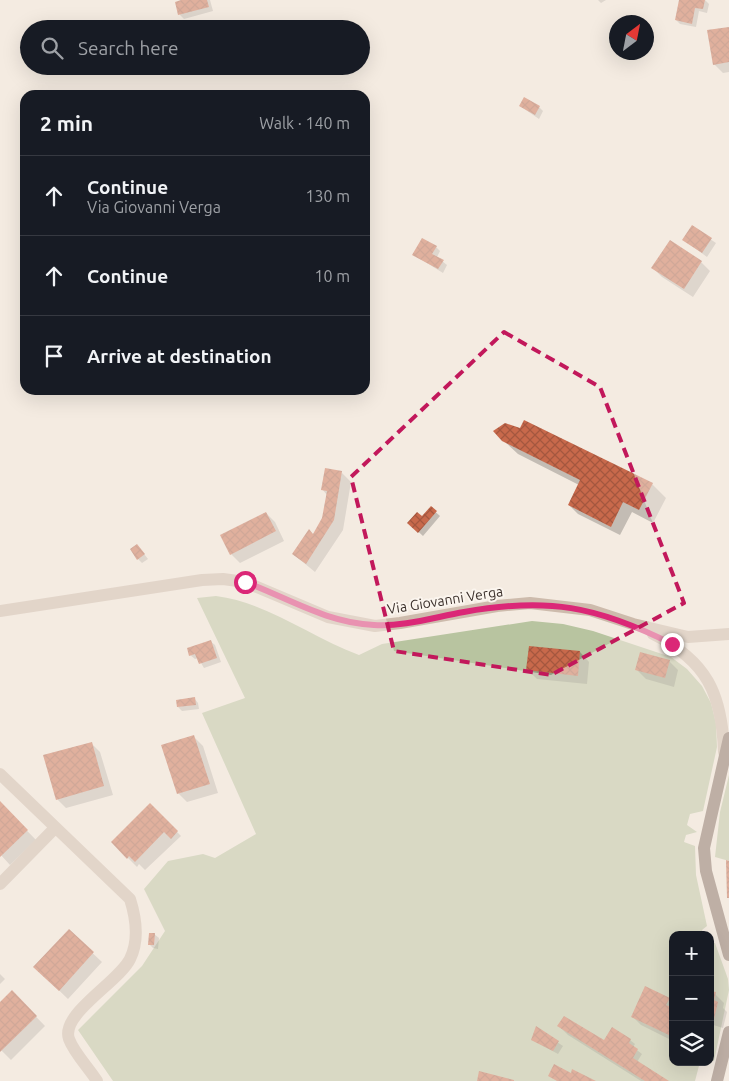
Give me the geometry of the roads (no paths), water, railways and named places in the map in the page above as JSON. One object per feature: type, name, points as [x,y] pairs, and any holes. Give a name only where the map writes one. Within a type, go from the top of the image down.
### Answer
[{"type":"main road","points":[[729,738],[704,848],[706,870],[729,955]]},
{"type":"main road","points":[[717,1081],[729,1032]]},
{"type":"street","name":"Via Giovanni Verga","points":[[0,611],[202,580],[223,579],[254,586],[328,617],[375,626],[496,606],[530,603],[590,610],[633,624]]},
{"type":"street","points":[[633,624],[688,638],[729,634]]},
{"type":"street","points":[[633,624],[672,644],[690,658],[704,675],[715,693],[723,726],[724,755]]},
{"type":"street","points":[[0,774],[55,828],[120,886],[130,899],[134,911],[135,943],[130,959],[122,972],[75,1016],[68,1026],[69,1039],[97,1081]]},
{"type":"street","points":[[0,884],[55,828]]}]
